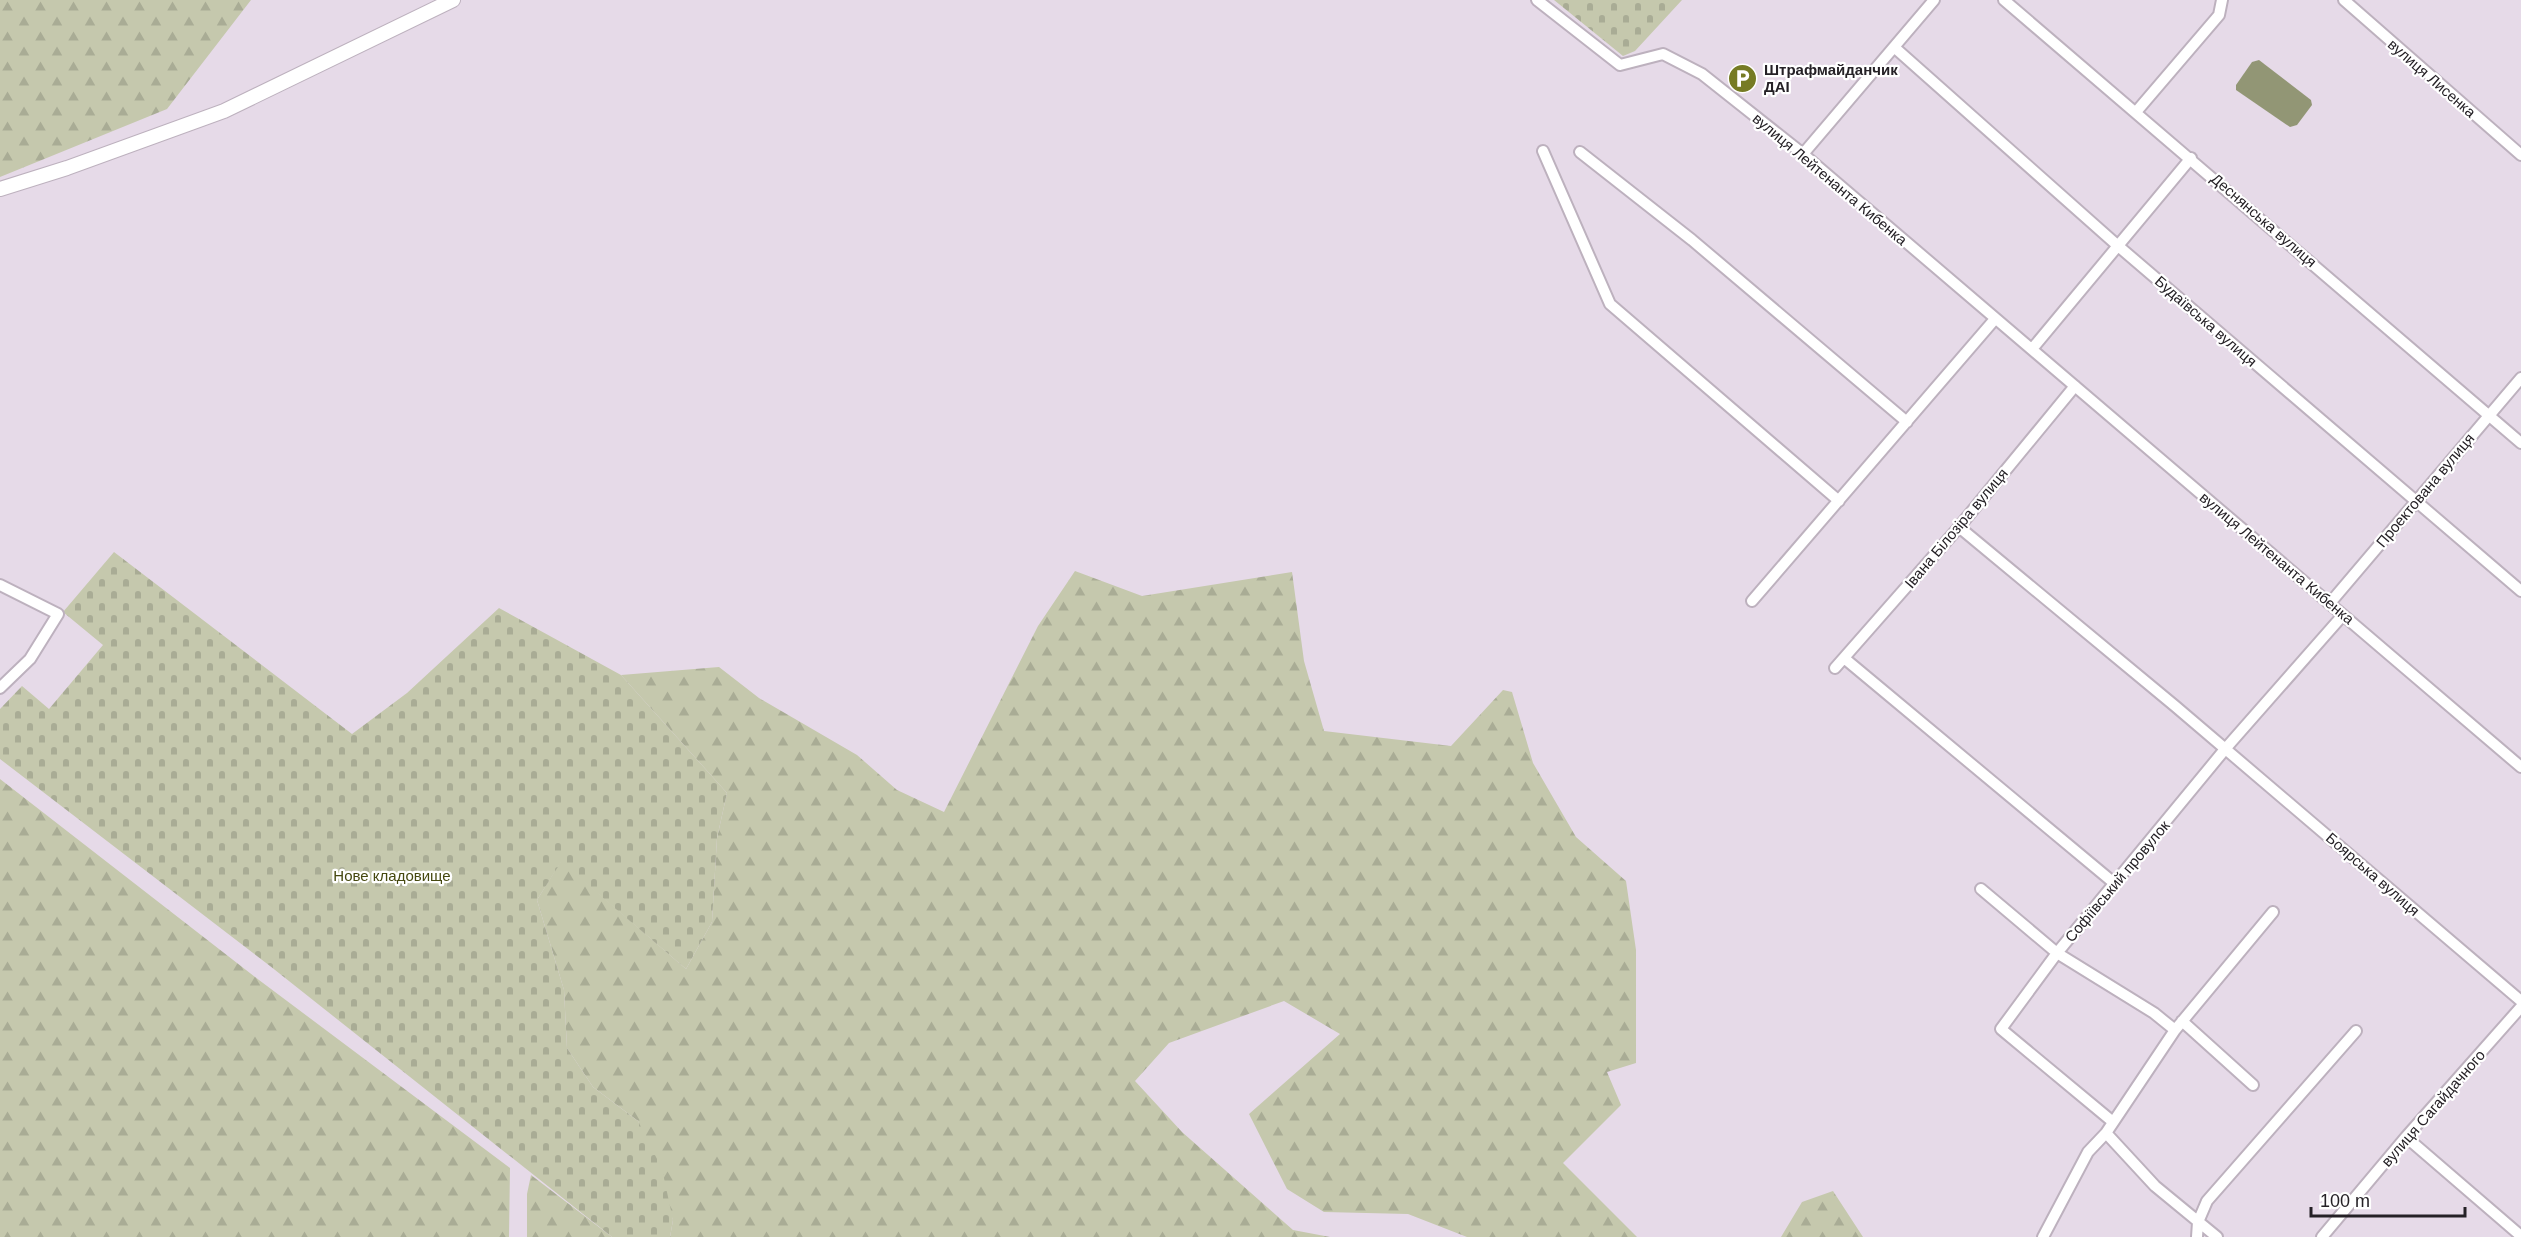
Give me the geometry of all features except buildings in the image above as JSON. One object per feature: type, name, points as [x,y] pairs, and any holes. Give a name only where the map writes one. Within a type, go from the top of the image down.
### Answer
[{"type":"street","points":[[0,189],[67,168],[224,111],[453,0]]},
{"type":"street","name":"вулиця Лейтенанта Кибенка","points":[[1537,0],[1620,65],[1663,54],[1680,60],[1702,74],[1803,154],[2521,767]]},
{"type":"street","points":[[1803,154],[1934,0]]},
{"type":"street","name":"Деснянська вулиця","points":[[2004,0],[2521,443]]},
{"type":"street","points":[[2136,112],[2219,15],[2222,0]]},
{"type":"street","name":"вулиця Лисенка","points":[[2344,0],[2521,155]]},
{"type":"street","name":"Будаївська вулиця","points":[[1894,47],[2117,245],[2521,591]]},
{"type":"street","points":[[1544,151],[1610,304],[1839,501]]},
{"type":"street","points":[[1580,152],[1692,240],[1907,422]]},
{"type":"street","points":[[2032,349],[2191,158]]},
{"type":"street","points":[[1752,601],[1995,319]]},
{"type":"street","name":"Проектована вулиця","points":[[2330,603],[2521,378]]},
{"type":"street","name":"Івана Білозіра вулиця","points":[[1835,668],[1959,527],[2075,386]]},
{"type":"street","name":"Боярська вулиця","points":[[1959,527],[2226,748],[2521,1001]]},
{"type":"street","points":[[0,585],[58,614],[30,659],[0,688]]},
{"type":"street","name":"Софіївський провулок","points":[[2253,1085],[2179,1025],[2154,1013],[2057,953],[2226,748],[2343,615]]},
{"type":"street","points":[[1844,658],[2114,883]]},
{"type":"street","points":[[1982,889],[2057,953],[2001,1029],[2113,1122]]},
{"type":"street","points":[[2043,1237],[2088,1152],[2106,1133],[2179,1025],[2273,912]]},
{"type":"street","name":"вулиця Сагайдачного","points":[[2322,1237],[2406,1137],[2521,1007]]},
{"type":"street","points":[[2197,1237],[2198,1222],[2207,1201],[2356,1031]]},
{"type":"street","points":[[2106,1133],[2155,1186],[2217,1237]]},
{"type":"street","points":[[2406,1137],[2521,1236]]},
{"type":"green space","points":[[0,0],[251,0],[167,109],[0,177]]},
{"type":"green space","points":[[1554,0],[1682,0],[1635,51],[1623,56]]},
{"type":"green space","name":"Нове кладовище","points":[[114,552],[352,734],[407,693],[499,608],[621,675],[727,793],[717,838],[712,922],[686,969],[561,862],[537,900],[564,990],[567,1048],[593,1087],[638,1121],[662,1169],[673,1220],[670,1237],[612,1237],[270,966],[0,759],[0,709],[22,686],[49,709],[103,645],[63,612]]},
{"type":"green space","points":[[1075,571],[1142,596],[1292,572],[1304,661],[1324,731],[1451,746],[1503,690],[1512,692],[1533,763],[1576,837],[1626,881],[1636,950],[1636,1063],[1607,1072],[1621,1105],[1563,1163],[1637,1237],[1467,1237],[1408,1214],[1324,1212],[1287,1189],[1249,1114],[1340,1034],[1284,1001],[1169,1043],[1135,1081],[1182,1132],[1293,1230],[1330,1237],[670,1237],[673,1220],[638,1121],[593,1087],[567,1048],[564,990],[537,900],[561,861],[686,969],[712,922],[717,838],[727,793],[621,675],[719,667],[759,698],[857,755],[897,790],[944,812],[1038,626]]},
{"type":"green space","points":[[0,779],[259,980],[510,1168],[509,1237],[0,1237]]},
{"type":"green space","points":[[531,1175],[612,1237],[527,1237],[527,1194]]},
{"type":"green space","points":[[1833,1191],[1863,1237],[1781,1237],[1802,1202]]},
{"type":"shaded area","points":[[2259,60],[2311,100],[2312,105],[2297,125],[2290,127],[2236,90],[2236,85],[2252,62]]},
{"type":"place","name":"Штрафмайданчик ДАІ","points":[[1743,78]]}]
